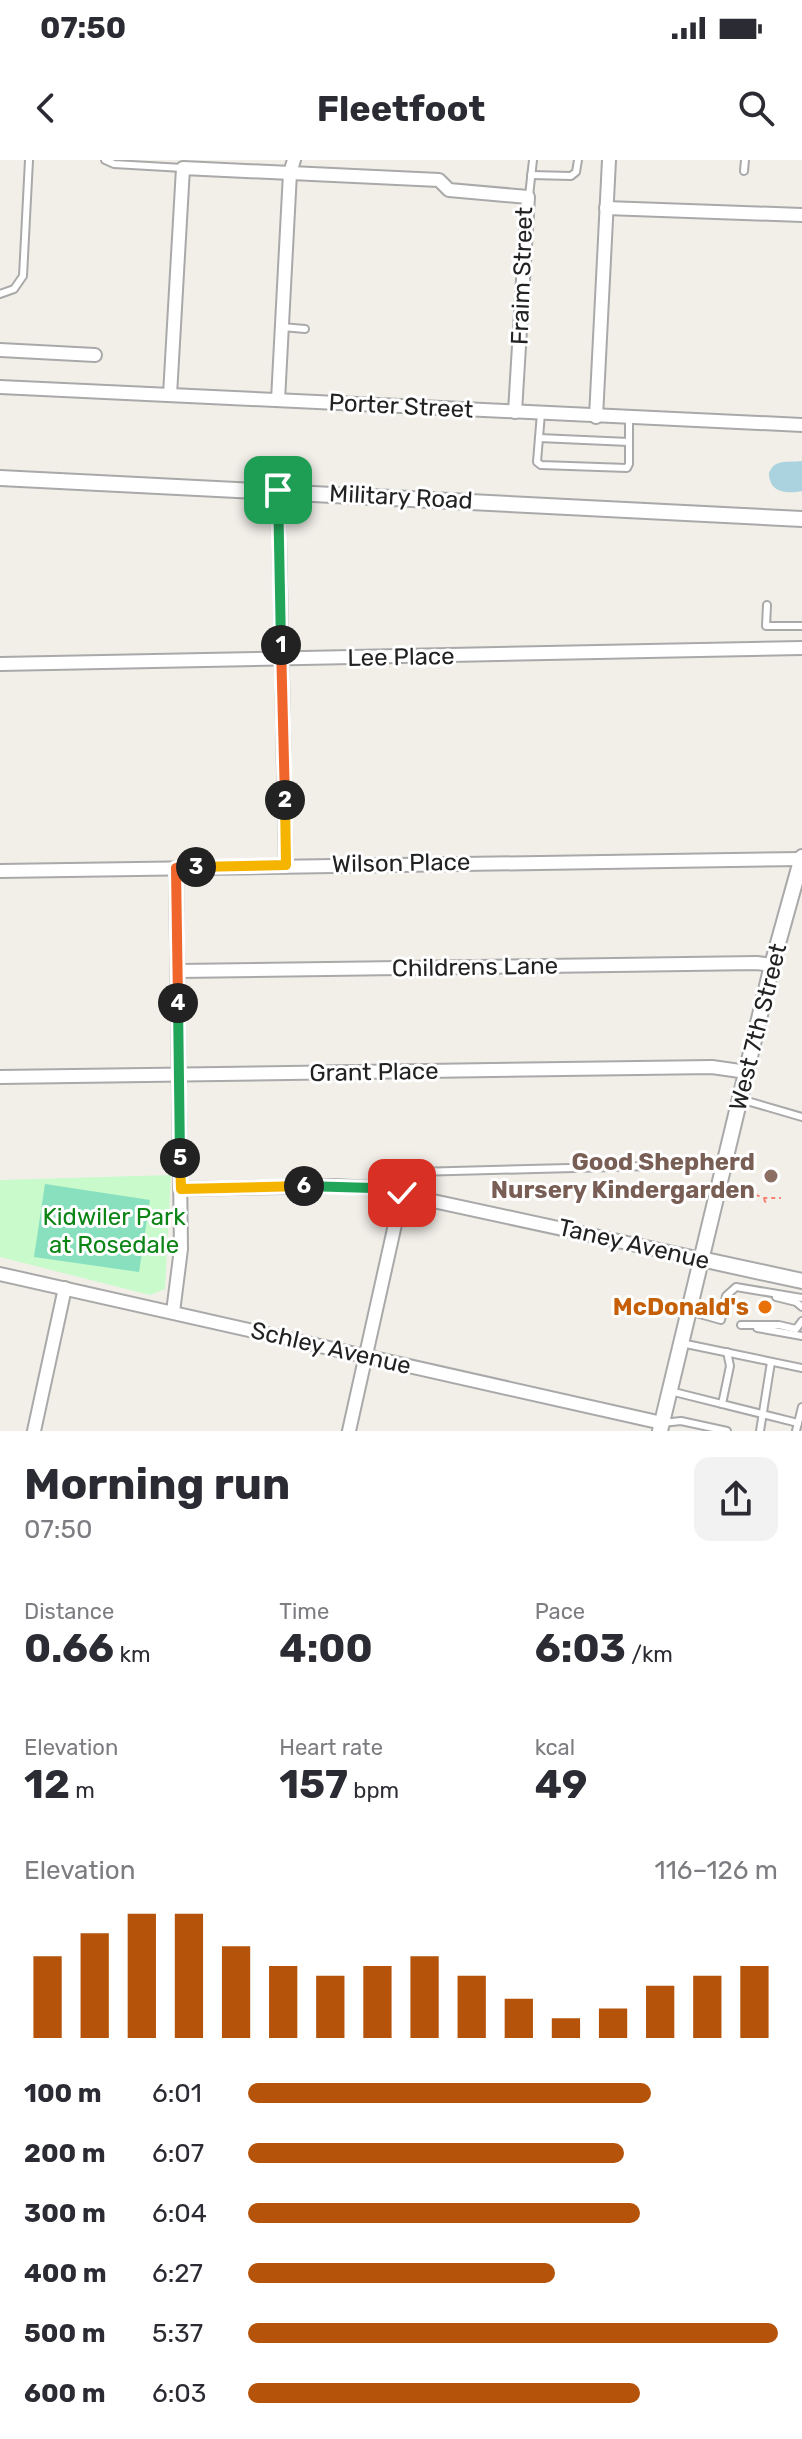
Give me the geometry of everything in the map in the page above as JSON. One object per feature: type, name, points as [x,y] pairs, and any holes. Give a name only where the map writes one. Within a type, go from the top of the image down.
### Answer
[{"type":"street","points":[[596,417],[609,160]]},
{"type":"street","name":"Fraim Street","points":[[183,168],[290,164],[439,180],[449,190],[528,197],[515,412]]},
{"type":"street","points":[[278,400],[290,164]]},
{"type":"street","points":[[170,395],[183,168]]},
{"type":"street","points":[[606,208],[802,215]]},
{"type":"street","points":[[0,350],[95,355]]},
{"type":"street","name":"Porter Street","points":[[0,387],[802,425]]},
{"type":"street","name":"Military Road","points":[[0,478],[802,519]]},
{"type":"street","points":[[278,490],[286,865]]},
{"type":"street","name":"Lee Place","points":[[0,664],[802,648]]},
{"type":"street","name":"Wilson Place","points":[[0,871],[802,858]]},
{"type":"street","name":"West 7th Street","points":[[664,1428],[681,1343],[772,965],[802,858]]},
{"type":"street","points":[[173,1312],[181,1249],[176,868]]},
{"type":"street","name":"Childrens Lane","points":[[178,971],[772,965]]},
{"type":"street","name":"Grant Place","points":[[0,1077],[712,1067],[747,1072]]},
{"type":"street","name":"Taney Avenue","points":[[181,1189],[333,1186],[402,1193],[802,1281]]},
{"type":"street","points":[[349,1431],[402,1193]]},
{"type":"street","name":"Schley Avenue","points":[[0,1274],[366,1356],[664,1428]]},
{"type":"street","points":[[34,1431],[65,1288]]},
{"type":"lane","points":[[0,294],[14,289],[23,276],[29,160]]},
{"type":"lane","points":[[105,160],[114,164],[183,168]]},
{"type":"lane","points":[[528,197],[533,160]]},
{"type":"lane","points":[[531,175],[571,176],[576,172],[578,160]]},
{"type":"lane","points":[[744,171],[745,160]]},
{"type":"lane","points":[[282,327],[305,329]]},
{"type":"lane","points":[[541,413],[537,462],[541,465],[627,468],[629,418]]},
{"type":"lane","points":[[539,438],[629,442]]},
{"type":"lane","points":[[767,605],[766,626],[802,626]]},
{"type":"lane","points":[[740,1099],[802,1117]]},
{"type":"lane","points":[[402,1193],[405,1182],[415,1172],[650,1166]]},
{"type":"lane","points":[[689,1311],[721,1320],[729,1292],[736,1287],[802,1298]]},
{"type":"lane","points":[[750,1288],[756,1293],[796,1302],[802,1307]]},
{"type":"lane","points":[[802,1321],[796,1329],[779,1325],[741,1325],[802,1336]]},
{"type":"lane","points":[[681,1343],[802,1368]]},
{"type":"lane","points":[[722,1404],[730,1366],[727,1352]]},
{"type":"lane","points":[[760,1431],[771,1362]]},
{"type":"lane","points":[[670,1391],[798,1423]]},
{"type":"lane","points":[[796,1431],[802,1407]]},
{"type":"lane","name":"Schley Avenue","points":[[664,1428],[681,1421],[727,1431]]},
{"type":"path","points":[[732,1185],[763,1198],[781,1198]]},
{"type":"path","points":[[763,1198],[767,1206]]},
{"type":"green space","name":"Kidwiler Park at Rosedale","points":[[171,1175],[165,1289],[150,1295],[0,1257],[0,1180]]},
{"type":"green space","points":[[45,1184],[150,1200],[139,1272],[34,1257]]},
{"type":"water","points":[[802,461],[802,491],[780,491],[772,485],[769,473],[775,465]]},
{"type":"place","name":"Good Shepherd Nursery Kindergarden","points":[[771,1176]]},
{"type":"place","name":"McDonald's","points":[[765,1307]]},
{"type":"route","points":[[278,490],[286,865],[176,868],[181,1189],[333,1186],[402,1193]]}]
